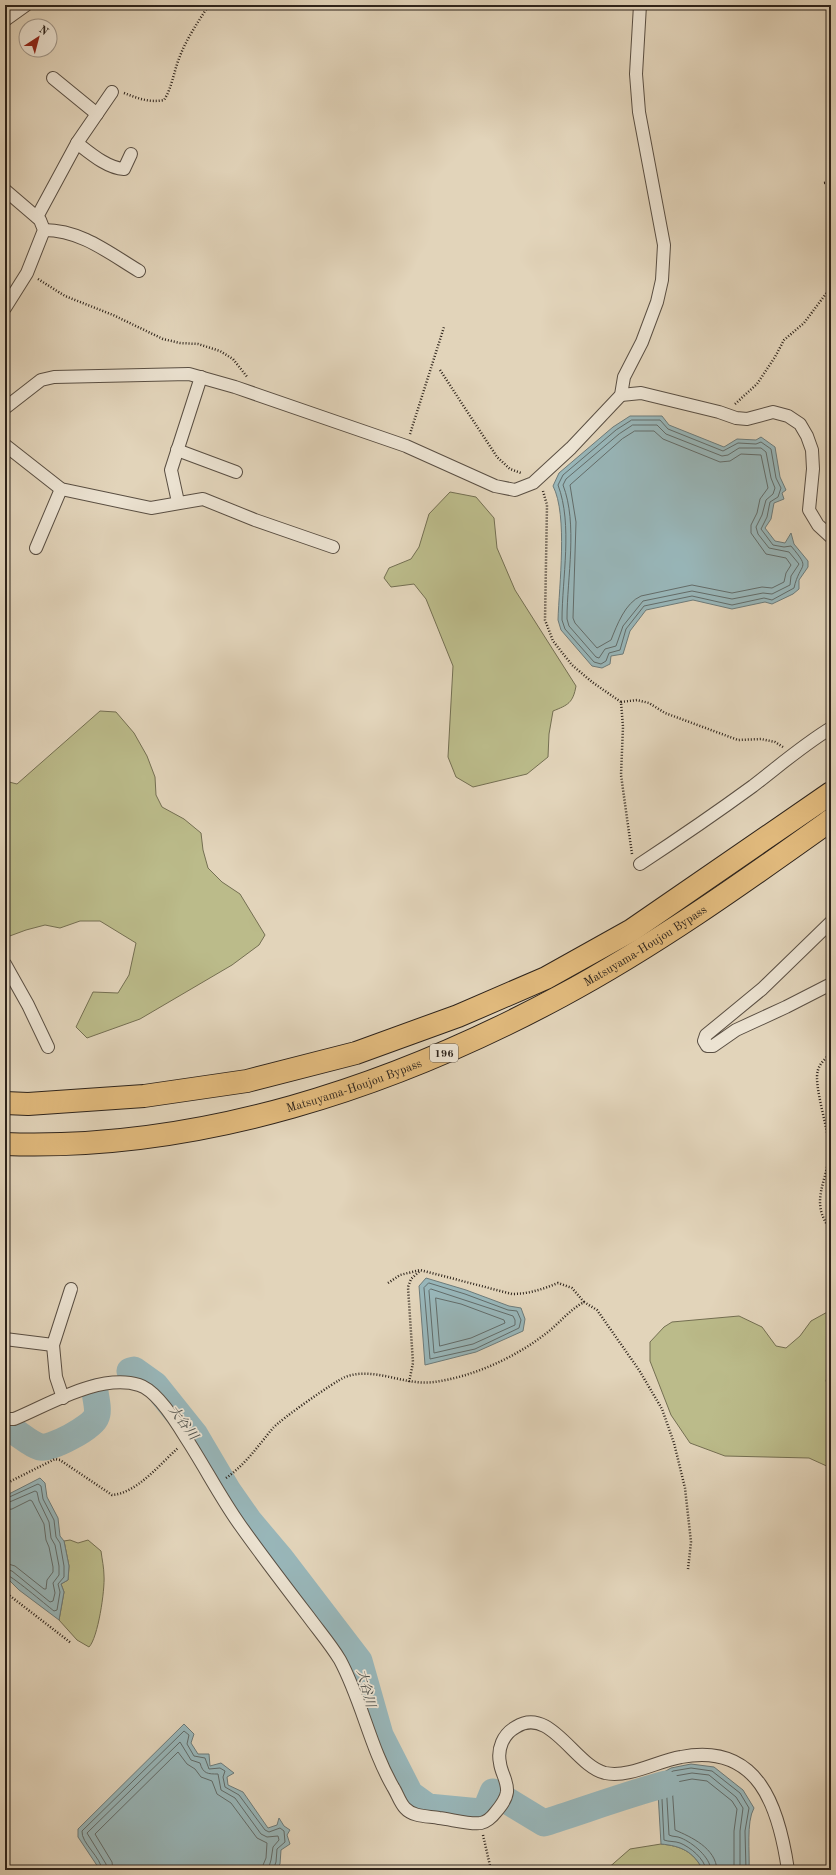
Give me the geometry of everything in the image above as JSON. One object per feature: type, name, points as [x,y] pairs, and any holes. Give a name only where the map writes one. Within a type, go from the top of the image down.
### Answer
[{"type":"highway","name":"Matsuyama-Houjou Bypass","points":[[5,1103],[28,1104],[144,1096],[247,1081],[356,1053],[458,1016],[546,978],[632,930],[831,793]]},
{"type":"highway","name":"Matsuyama-Houjou Bypass","points":[[5,1144],[32,1145],[156,1137],[259,1115],[365,1084],[468,1043],[562,996],[643,948],[723,896],[831,820]]},
{"type":"street","points":[[5,20],[26,5]]},
{"type":"street","points":[[5,408],[41,380],[54,377],[189,374],[406,446],[495,486],[515,490],[533,483],[571,448],[621,395],[624,377],[642,342],[658,302],[662,280],[664,245],[639,112],[636,74],[640,5]]},
{"type":"street","points":[[53,78],[97,114]]},
{"type":"street","points":[[37,217],[77,143],[112,92]]},
{"type":"street","points":[[77,143],[118,169],[124,169],[131,154]]},
{"type":"street","points":[[5,190],[40,220],[44,230],[27,273],[5,308]]},
{"type":"street","points":[[44,230],[56,230],[75,234],[139,271]]},
{"type":"street","points":[[178,502],[171,470],[201,378]]},
{"type":"street","points":[[621,395],[641,393],[719,412],[736,418],[747,419],[773,412],[788,416],[800,424],[807,436],[812,450],[813,469],[809,510],[818,524],[831,537]]},
{"type":"street","points":[[5,445],[61,489],[151,508],[178,502],[203,499],[255,520],[333,547]]},
{"type":"street","points":[[177,450],[236,472]]},
{"type":"street","points":[[36,548],[61,489]]},
{"type":"street","points":[[640,864],[748,789],[791,754],[831,728]]},
{"type":"street","points":[[831,922],[762,989],[706,1035],[704,1041],[707,1046],[714,1046],[736,1030],[831,984]]},
{"type":"street","points":[[5,964],[28,1005],[48,1046]]},
{"type":"street","points":[[63,1398],[56,1377],[53,1345],[71,1289]]},
{"type":"street","points":[[5,1339],[53,1345]]},
{"type":"street","points":[[5,1419],[14,1419],[89,1387],[107,1383],[141,1385],[152,1392],[188,1440],[238,1524],[339,1658],[352,1685],[380,1764],[406,1809],[418,1815],[480,1823],[492,1817],[502,1805],[507,1792],[505,1777],[500,1764],[499,1747],[507,1735],[517,1726],[532,1722],[546,1726],[595,1769],[606,1773],[630,1771],[683,1756],[713,1756],[729,1759],[744,1767],[756,1778],[765,1790],[771,1802],[786,1851],[788,1870]]},
{"type":"path","points":[[112,92],[116,90],[142,100],[164,100],[168,94],[179,58],[188,38],[209,5]]},
{"type":"path","points":[[824,183],[831,182]]},
{"type":"path","points":[[27,273],[65,296],[113,315],[163,339],[180,343],[198,344],[220,351],[233,359],[243,370],[256,395]]},
{"type":"path","points":[[719,412],[731,408],[757,384],[775,357],[784,340],[804,323],[831,287]]},
{"type":"path","points":[[406,446],[444,327]]},
{"type":"path","points":[[440,370],[497,456],[510,468],[531,474],[537,478],[547,505],[545,620],[553,641],[572,665],[592,682],[621,702],[636,700],[649,703],[665,713],[738,740],[761,739],[775,742],[791,754]]},
{"type":"path","points":[[621,702],[623,727],[620,775],[632,855],[640,864]]},
{"type":"path","points":[[831,1053],[818,1071],[817,1082],[829,1140],[830,1155],[819,1203],[822,1215],[831,1230]]},
{"type":"path","points":[[409,1382],[413,1363],[408,1286],[420,1270]]},
{"type":"path","points":[[388,1282],[400,1275],[420,1270],[512,1294],[523,1294],[558,1283],[572,1288],[584,1302],[597,1310],[639,1370],[662,1409],[674,1443],[685,1488],[691,1542],[688,1569]]},
{"type":"path","points":[[214,1486],[247,1461],[275,1426],[344,1378],[360,1373],[373,1373],[409,1382],[435,1382],[492,1365],[523,1350],[584,1302]]},
{"type":"path","points":[[5,1484],[55,1459],[60,1460],[112,1495],[121,1494],[144,1481],[153,1470],[188,1440]]},
{"type":"path","points":[[5,1592],[72,1643]]},
{"type":"path","points":[[480,1823],[491,1870]]},
{"type":"path","points":[[33,1870],[37,1868],[54,1870]]},
{"type":"green space","points":[[450,492],[476,497],[494,518],[497,548],[515,590],[576,686],[569,703],[553,711],[549,734],[548,757],[527,774],[473,787],[456,777],[448,757],[453,666],[426,599],[414,584],[391,587],[384,578],[389,568],[411,559],[419,547],[429,514]]},
{"type":"green space","points":[[100,711],[116,712],[134,733],[147,756],[155,777],[156,795],[162,807],[184,819],[201,833],[203,850],[208,868],[222,882],[240,894],[265,935],[259,945],[232,965],[140,1019],[87,1038],[76,1027],[93,992],[118,993],[129,975],[136,943],[100,921],[80,921],[60,928],[45,925],[7,937],[5,936],[5,781],[17,784]]},
{"type":"green space","points":[[831,1310],[831,1374],[826,1380],[831,1406],[831,1468],[809,1458],[725,1456],[690,1443],[671,1415],[650,1361],[650,1342],[664,1327],[672,1322],[739,1316],[762,1327],[776,1346],[786,1348],[800,1336],[811,1321]]},
{"type":"green space","points":[[70,1540],[78,1543],[88,1540],[101,1551],[104,1576],[102,1602],[98,1624],[89,1647],[77,1640],[59,1620],[64,1592],[61,1584],[68,1580],[69,1566],[64,1541]]},
{"type":"green space","points":[[661,1844],[675,1846],[691,1854],[703,1870],[606,1870],[630,1849]]},
{"type":"water","points":[[630,416],[662,416],[669,425],[724,447],[737,439],[756,440],[761,437],[775,447],[780,477],[786,490],[782,493],[784,499],[774,503],[771,519],[765,528],[775,541],[785,543],[791,533],[794,544],[808,561],[808,567],[799,580],[799,589],[793,594],[772,604],[765,602],[732,609],[693,600],[646,610],[630,631],[623,654],[611,656],[610,664],[602,668],[592,666],[561,630],[558,620],[562,551],[558,499],[553,486],[559,473],[613,427]]},
{"type":"water","points":[[426,1278],[466,1290],[509,1306],[521,1308],[525,1319],[523,1331],[476,1352],[425,1365],[419,1286]]},
{"type":"water","points":[[40,1478],[45,1483],[47,1497],[58,1518],[60,1536],[64,1541],[69,1566],[68,1580],[61,1584],[64,1592],[59,1620],[19,1590],[5,1576],[5,1496]]},
{"type":"water","points":[[184,1724],[194,1734],[191,1743],[198,1754],[209,1754],[210,1766],[221,1763],[234,1773],[227,1777],[228,1785],[243,1792],[268,1828],[277,1825],[279,1818],[284,1826],[290,1830],[287,1835],[290,1844],[281,1850],[280,1864],[275,1870],[100,1870],[78,1837],[78,1829]]},
{"type":"water","points":[[691,1764],[714,1767],[743,1790],[754,1808],[749,1829],[749,1870],[703,1870],[691,1854],[675,1846],[661,1844],[657,1776],[671,1768]]},
{"type":"waterway","name":"大谷川","points":[[130,1371],[134,1370],[155,1385],[195,1435],[228,1491],[249,1521],[281,1559],[359,1661],[380,1735],[410,1794],[428,1807],[480,1812],[487,1807],[493,1792],[544,1823],[666,1784]]},
{"type":"waterway","name":"大谷川","points":[[5,1427],[40,1447],[53,1445],[80,1432],[93,1421],[97,1412],[95,1392]]}]
